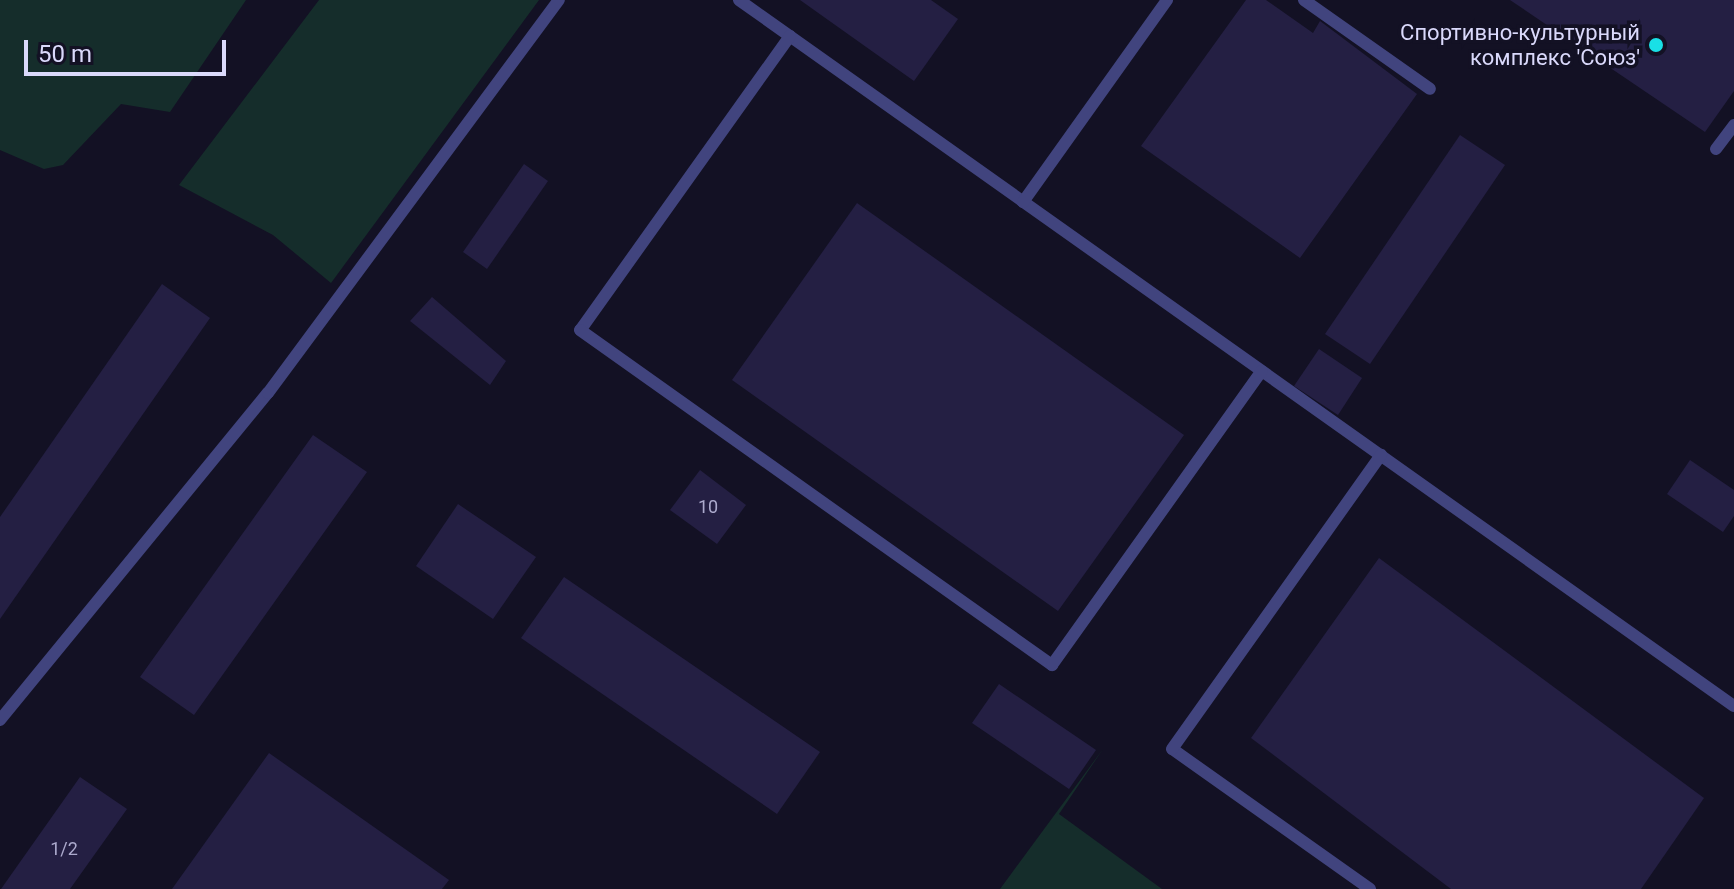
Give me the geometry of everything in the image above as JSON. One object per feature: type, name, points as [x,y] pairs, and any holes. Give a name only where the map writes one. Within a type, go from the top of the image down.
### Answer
[{"type":"lane","points":[[0,720],[268,393],[559,0]]},
{"type":"lane","points":[[739,0],[1734,706]]},
{"type":"lane","points":[[1023,202],[1167,0]]},
{"type":"lane","points":[[1304,0],[1430,89]]},
{"type":"lane","points":[[790,36],[580,330],[592,339],[1052,665],[1262,371]]},
{"type":"lane","points":[[1716,149],[1734,125]]},
{"type":"lane","points":[[1370,889],[1172,749],[1381,455]]},
{"type":"green space","points":[[0,0],[246,0],[170,112],[121,104],[63,165],[44,169],[0,150]]},
{"type":"green space","points":[[319,0],[539,0],[331,283],[273,235],[179,185]]},
{"type":"green space","points":[[1103,749],[1059,814],[1162,889],[1000,889]]},
{"type":"building","points":[[800,0],[931,0],[958,19],[914,81]]},
{"type":"building","points":[[1246,0],[1266,0],[1313,33],[1320,21],[1417,94],[1300,258],[1141,146]]},
{"type":"building","name":"Спортивно-культурный комплекс 'Союз'","points":[[1510,0],[1734,0],[1734,91],[1705,132]]},
{"type":"building","points":[[1460,135],[1505,165],[1370,364],[1325,334]]},
{"type":"building","points":[[524,164],[548,181],[487,269],[463,252]]},
{"type":"building","points":[[857,203],[1184,435],[1058,611],[732,380]]},
{"type":"building","points":[[162,284],[210,318],[0,619],[0,517]]},
{"type":"building","points":[[432,297],[506,361],[490,385],[410,321]]},
{"type":"building","points":[[1319,349],[1362,378],[1338,415],[1294,386]]},
{"type":"building","points":[[313,435],[367,472],[194,715],[140,677]]},
{"type":"building","points":[[1690,460],[1734,490],[1734,516],[1723,532],[1667,494]]},
{"type":"building","points":[[700,470],[746,505],[717,544],[670,510]]},
{"type":"building","points":[[458,504],[536,557],[493,619],[416,566]]},
{"type":"building","points":[[1379,558],[1704,798],[1641,889],[1451,889],[1251,738]]},
{"type":"building","points":[[564,577],[820,752],[777,814],[521,638]]},
{"type":"building","points":[[999,684],[1096,750],[1069,789],[972,723]]},
{"type":"building","points":[[269,753],[449,880],[442,889],[172,889]]},
{"type":"building","points":[[80,777],[127,809],[70,889],[1,889]]},
{"type":"place","name":"Спортивно-культурный комплекс 'Союз'","points":[[1656,45]]}]
